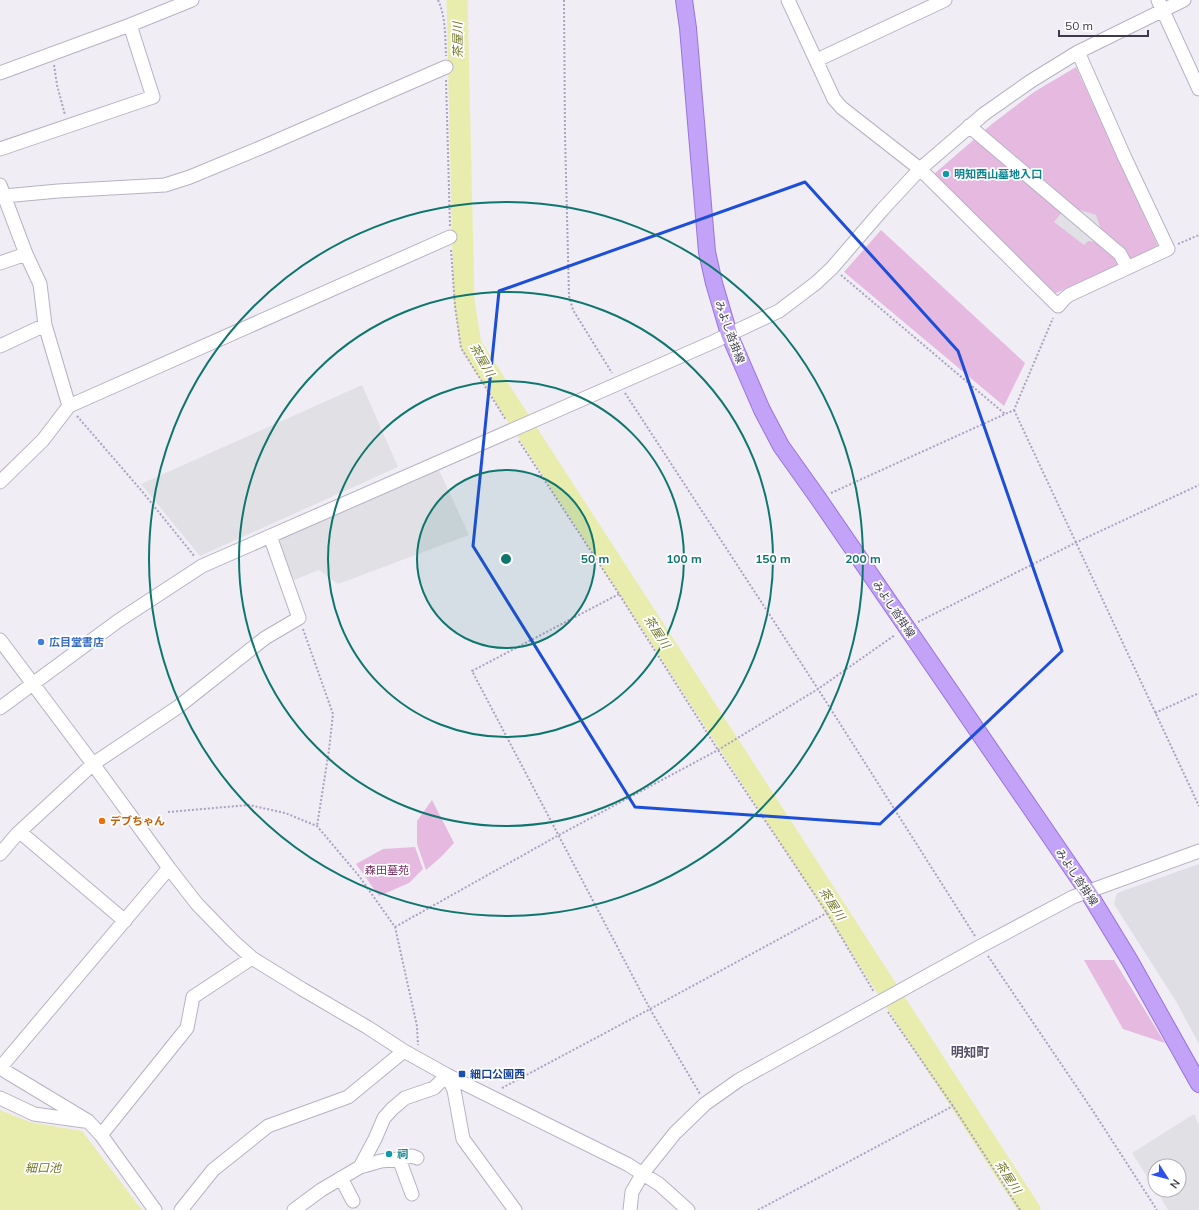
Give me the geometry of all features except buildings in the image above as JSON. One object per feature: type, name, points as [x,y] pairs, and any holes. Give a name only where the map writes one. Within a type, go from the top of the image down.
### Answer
[{"type":"main road","name":"みよし沓掛線","points":[[684,0],[688,28],[707,252],[714,283],[729,334],[762,410],[781,446],[1088,892],[1130,961],[1199,1084]]},
{"type":"street","points":[[0,73],[130,25],[192,0]]},
{"type":"street","points":[[788,0],[834,99],[842,108],[920,169],[1058,306],[1069,295],[1168,249],[1125,158],[1078,52]]},
{"type":"street","points":[[817,60],[945,0]]},
{"type":"street","points":[[0,708],[118,621],[202,566],[779,311],[816,283],[832,268],[920,169],[984,114],[1031,81],[1078,52],[1161,5],[1184,0]]},
{"type":"street","points":[[1161,5],[1199,89]]},
{"type":"street","points":[[0,148],[153,97],[130,25]]},
{"type":"street","points":[[68,406],[45,325],[40,284],[26,254],[2,190],[58,191],[164,185],[190,177],[260,148],[446,67]]},
{"type":"street","points":[[969,126],[1120,254],[1127,267]]},
{"type":"street","points":[[0,482],[42,440],[68,406],[450,237]]},
{"type":"street","points":[[0,263],[26,254]]},
{"type":"street","points":[[0,346],[45,325]]},
{"type":"street","points":[[0,854],[20,832],[93,764],[178,707],[265,638],[299,618],[270,536]]},
{"type":"street","points":[[0,640],[197,904],[252,958],[404,1051],[447,1075],[601,1150],[644,1173],[659,1184],[688,1210]]},
{"type":"street","points":[[20,832],[125,921]]},
{"type":"street","points":[[630,1210],[632,1192],[644,1173],[675,1133],[705,1104],[739,1080],[981,946],[1073,897],[1199,851]]},
{"type":"street","points":[[155,1210],[101,1135],[88,1121],[0,1068],[169,868]]},
{"type":"street","points":[[101,1135],[187,1028],[193,997],[252,958]]},
{"type":"street","points":[[181,1210],[213,1170],[268,1126],[348,1097],[404,1051]]},
{"type":"street","points":[[360,1166],[375,1140],[384,1118],[392,1109],[405,1098],[434,1088],[447,1075]]},
{"type":"street","points":[[447,1075],[454,1090],[464,1140],[515,1210]]},
{"type":"street","points":[[0,1098],[34,1114],[88,1121]]},
{"type":"street","points":[[294,1210],[321,1190],[360,1166],[381,1160],[399,1159],[412,1156],[417,1158]]},
{"type":"street","points":[[399,1159],[412,1194]]},
{"type":"street","points":[[341,1178],[353,1200]]},
{"type":"path","points":[[438,0],[443,10],[444,18],[450,237],[455,306],[462,348],[512,430],[718,750],[827,913],[881,1002],[953,1106],[1020,1210]]},
{"type":"path","points":[[564,0],[565,135],[569,296],[573,310],[618,383],[818,689],[981,946],[1093,1111],[1157,1210]]},
{"type":"path","points":[[53,54],[57,86],[68,125]]},
{"type":"path","points":[[1168,249],[1199,235]]},
{"type":"path","points":[[832,268],[1005,414]]},
{"type":"path","points":[[818,498],[1014,410],[1058,306]]},
{"type":"path","points":[[68,406],[141,490],[202,566]]},
{"type":"path","points":[[1014,410],[1077,542],[1199,806]]},
{"type":"path","points":[[396,927],[559,835],[737,739],[818,689],[907,627],[1077,542],[1199,485]]},
{"type":"path","points":[[619,594],[472,671],[650,1009],[705,1104]]},
{"type":"path","points":[[299,618],[333,714],[317,826]]},
{"type":"path","points":[[1155,713],[1199,693]]},
{"type":"path","points":[[168,812],[248,805],[285,813],[317,826],[359,876],[396,927],[417,1026],[418,1058]]},
{"type":"path","points":[[489,1095],[827,913]]},
{"type":"path","points":[[758,1210],[953,1106]]},
{"type":"highlighted area","points":[[805,182],[958,351],[1062,651],[880,824],[635,807],[473,546],[499,291]]},
{"type":"shaded area","points":[[1067,206],[1096,215],[1102,233],[1097,242],[1088,241],[1084,245],[1054,222]]},
{"type":"shaded area","points":[[362,385],[398,467],[200,556],[141,484]]},
{"type":"shaded area","points":[[439,470],[469,535],[338,584],[319,570],[294,580],[277,540]]},
{"type":"shaded area","points":[[1199,864],[1199,1044],[1177,1003],[1114,904],[1117,893]]},
{"type":"shaded area","points":[[1194,1114],[1199,1125],[1199,1210],[1168,1210],[1161,1198],[1187,1198],[1187,1158],[1147,1158],[1147,1176],[1132,1153]]},
{"type":"green space","points":[[1076,67],[1158,246],[1052,295],[934,174],[992,124],[1034,92]]},
{"type":"green space","points":[[881,230],[1025,363],[1004,406],[844,272]]},
{"type":"green space","points":[[432,800],[454,843],[426,870],[417,844],[417,821]]},
{"type":"green space","name":"森田墓苑","points":[[415,847],[423,869],[409,883],[379,896],[356,864],[383,849]]},
{"type":"green space","points":[[1084,960],[1114,960],[1165,1043],[1123,1029]]},
{"type":"water","name":"細口池","points":[[0,1110],[30,1122],[82,1131],[142,1210],[0,1210]]},
{"type":"waterway","name":"茶屋川","points":[[457,0],[464,300],[471,345],[1030,1210]]},
{"type":"place","name":"明知西山墓地入口","points":[[946,174]]},
{"type":"place","name":"広目堂書店","points":[[41,642]]},
{"type":"place","name":"デブちゃん","points":[[102,821]]},
{"type":"place","name":"細口公園西","points":[[462,1074]]},
{"type":"place","name":"祠","points":[[389,1154]]},
{"type":"district","name":"明知町","points":[[970,1052]]}]
